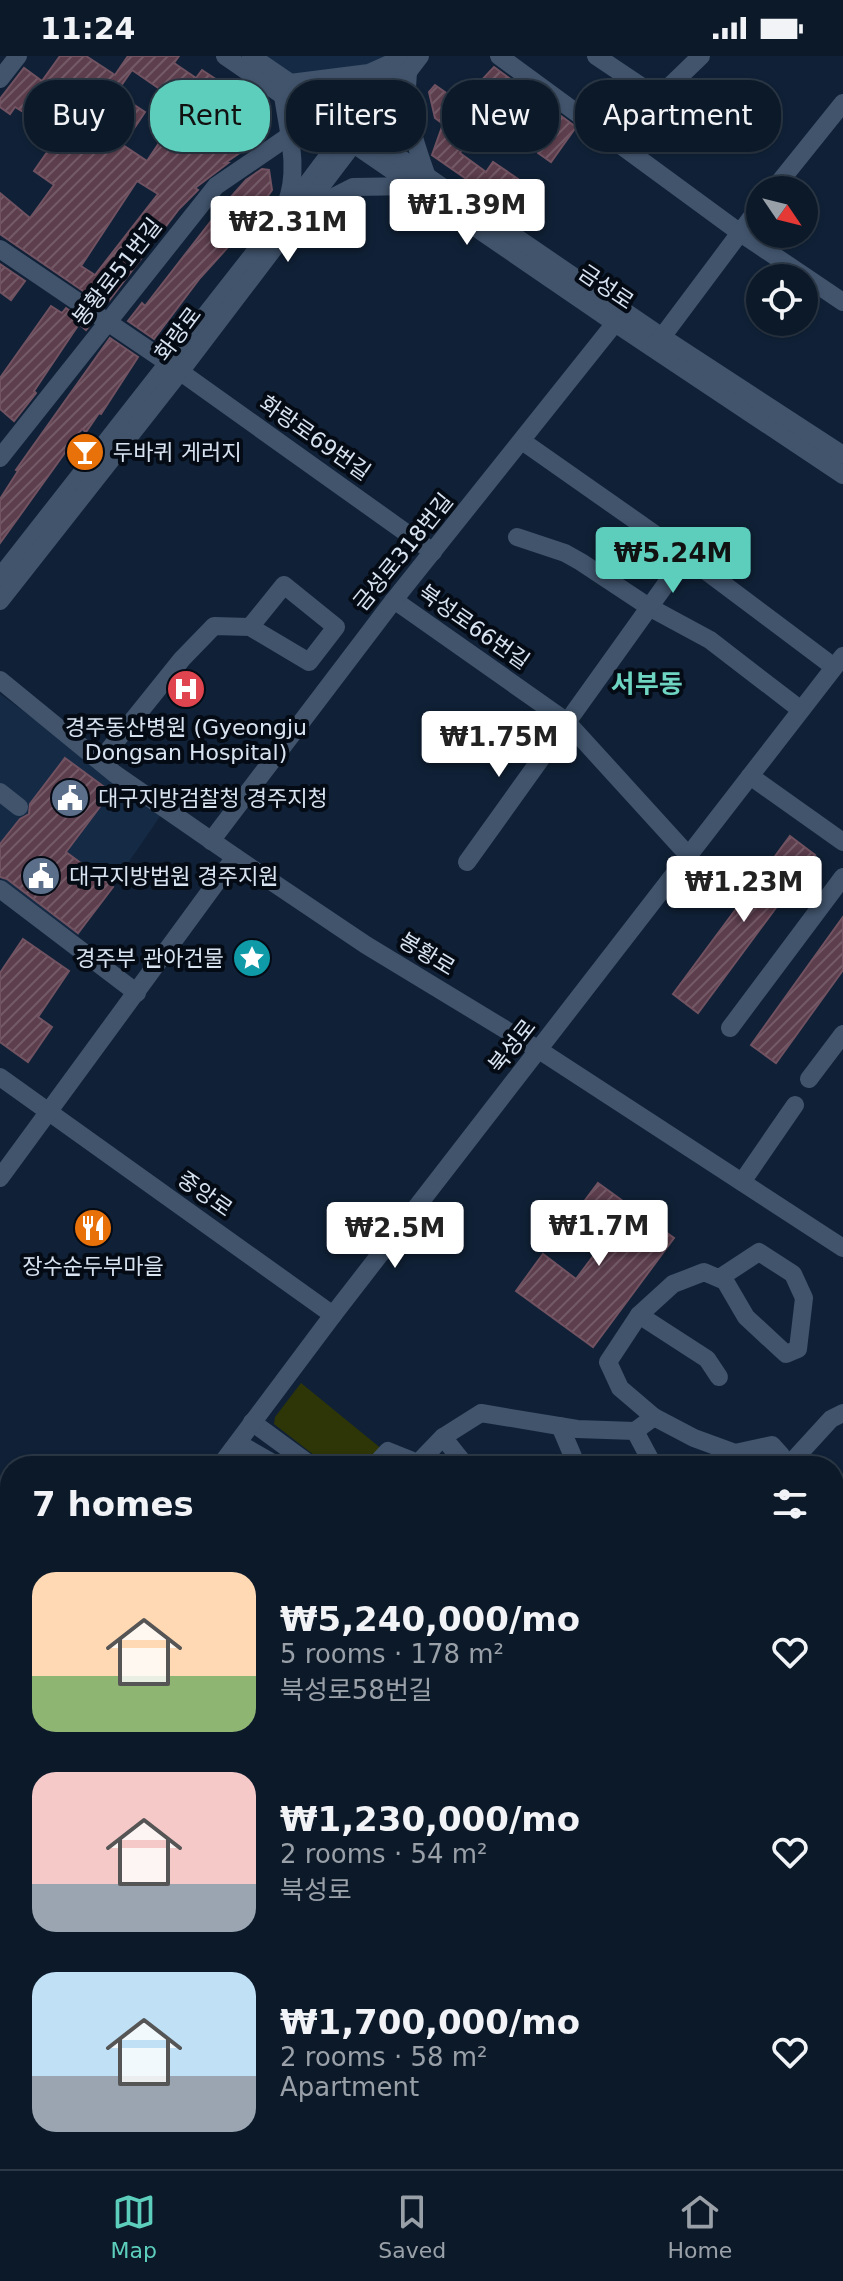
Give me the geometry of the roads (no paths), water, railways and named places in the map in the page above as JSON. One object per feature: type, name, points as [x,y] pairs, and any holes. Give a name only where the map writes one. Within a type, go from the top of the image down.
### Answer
[{"type":"street","points":[[0,79],[18,56]]},
{"type":"street","name":"금성로","points":[[225,56],[286,89]]},
{"type":"street","name":"금성로","points":[[251,56],[286,89]]},
{"type":"street","name":"화랑로","points":[[391,80],[404,62],[420,56]]},
{"type":"street","points":[[499,56],[575,112]]},
{"type":"street","points":[[596,56],[632,80]]},
{"type":"street","points":[[675,80],[701,56]]},
{"type":"street","points":[[286,221],[353,187],[421,180],[405,100],[404,62],[335,80]]},
{"type":"street","points":[[784,176],[843,103]]},
{"type":"street","name":"봉황로51번길","points":[[0,458],[216,186],[286,138]]},
{"type":"street","points":[[286,221],[292,182],[290,152]]},
{"type":"street","name":"화랑로","points":[[0,601],[339,152]]},
{"type":"street","name":"금성로","points":[[380,152],[655,337],[843,455]]},
{"type":"street","points":[[630,152],[739,232],[843,302]]},
{"type":"street","name":"금성로","points":[[421,180],[615,323],[655,337],[843,475]]},
{"type":"street","points":[[655,337],[746,223]]},
{"type":"street","name":"화랑로69번길","points":[[0,249],[174,367],[433,552]]},
{"type":"street","name":"금성로318번길","points":[[211,841],[394,600],[615,323]]},
{"type":"street","name":"화랑로","points":[[0,577],[174,367]]},
{"type":"street","points":[[522,441],[838,662]]},
{"type":"street","points":[[517,537],[565,553],[649,607],[710,640],[801,710]]},
{"type":"street","points":[[467,862],[686,556]]},
{"type":"street","points":[[100,761],[182,659],[214,626],[250,627],[309,662],[336,627],[284,585],[250,627]]},
{"type":"street","name":"북성로66번길","points":[[394,600],[566,721],[688,855]]},
{"type":"street","name":"북성로","points":[[228,1456],[838,662]]},
{"type":"street","name":"봉황로","points":[[0,680],[100,761],[211,841],[366,945],[539,1050],[843,1248]]},
{"type":"street","points":[[750,776],[843,842]]},
{"type":"street","points":[[0,792],[19,807]]},
{"type":"street","points":[[0,1178],[235,857]]},
{"type":"street","points":[[730,1028],[843,877]]},
{"type":"street","points":[[0,889],[137,993]]},
{"type":"street","points":[[809,1079],[843,1034]]},
{"type":"street","name":"중앙로","points":[[0,1077],[333,1315]]},
{"type":"street","points":[[742,1182],[795,1105]]},
{"type":"street","points":[[725,1281],[724,1275],[759,1252],[793,1274],[804,1298],[798,1349],[786,1354],[746,1317],[725,1281],[704,1272],[673,1284],[639,1315],[608,1362],[620,1388],[654,1417],[731,1456]]},
{"type":"street","points":[[639,1315],[707,1359],[719,1377]]},
{"type":"street","points":[[427,1456],[443,1437],[481,1413],[560,1426],[635,1431],[654,1417]]},
{"type":"street","points":[[797,1456],[831,1419],[843,1413]]},
{"type":"street","points":[[252,1422],[298,1456]]},
{"type":"street","points":[[560,1426],[573,1456]]},
{"type":"street","points":[[635,1431],[648,1456]]},
{"type":"street","points":[[443,1437],[458,1456]]},
{"type":"street","points":[[748,1456],[772,1445],[781,1456]]},
{"type":"street","points":[[232,1450],[243,1446],[260,1456]]},
{"type":"street","points":[[383,1456],[388,1451],[400,1456]]},
{"type":"place","name":"두바퀴 게러지","points":[[85,452]]},
{"type":"place","name":"경주동산병원 (Gyeongju Dongsan Hospital)","points":[[186,689]]},
{"type":"place","name":"대구지방검찰청 경주지청","points":[[70,798]]},
{"type":"place","name":"대구지방법원 경주지원","points":[[41,876]]},
{"type":"place","name":"경주부 관아건물","points":[[252,958]]},
{"type":"place","name":"장수순두부마을","points":[[93,1228]]},
{"type":"district","name":"서부동","points":[[647,684]]}]
